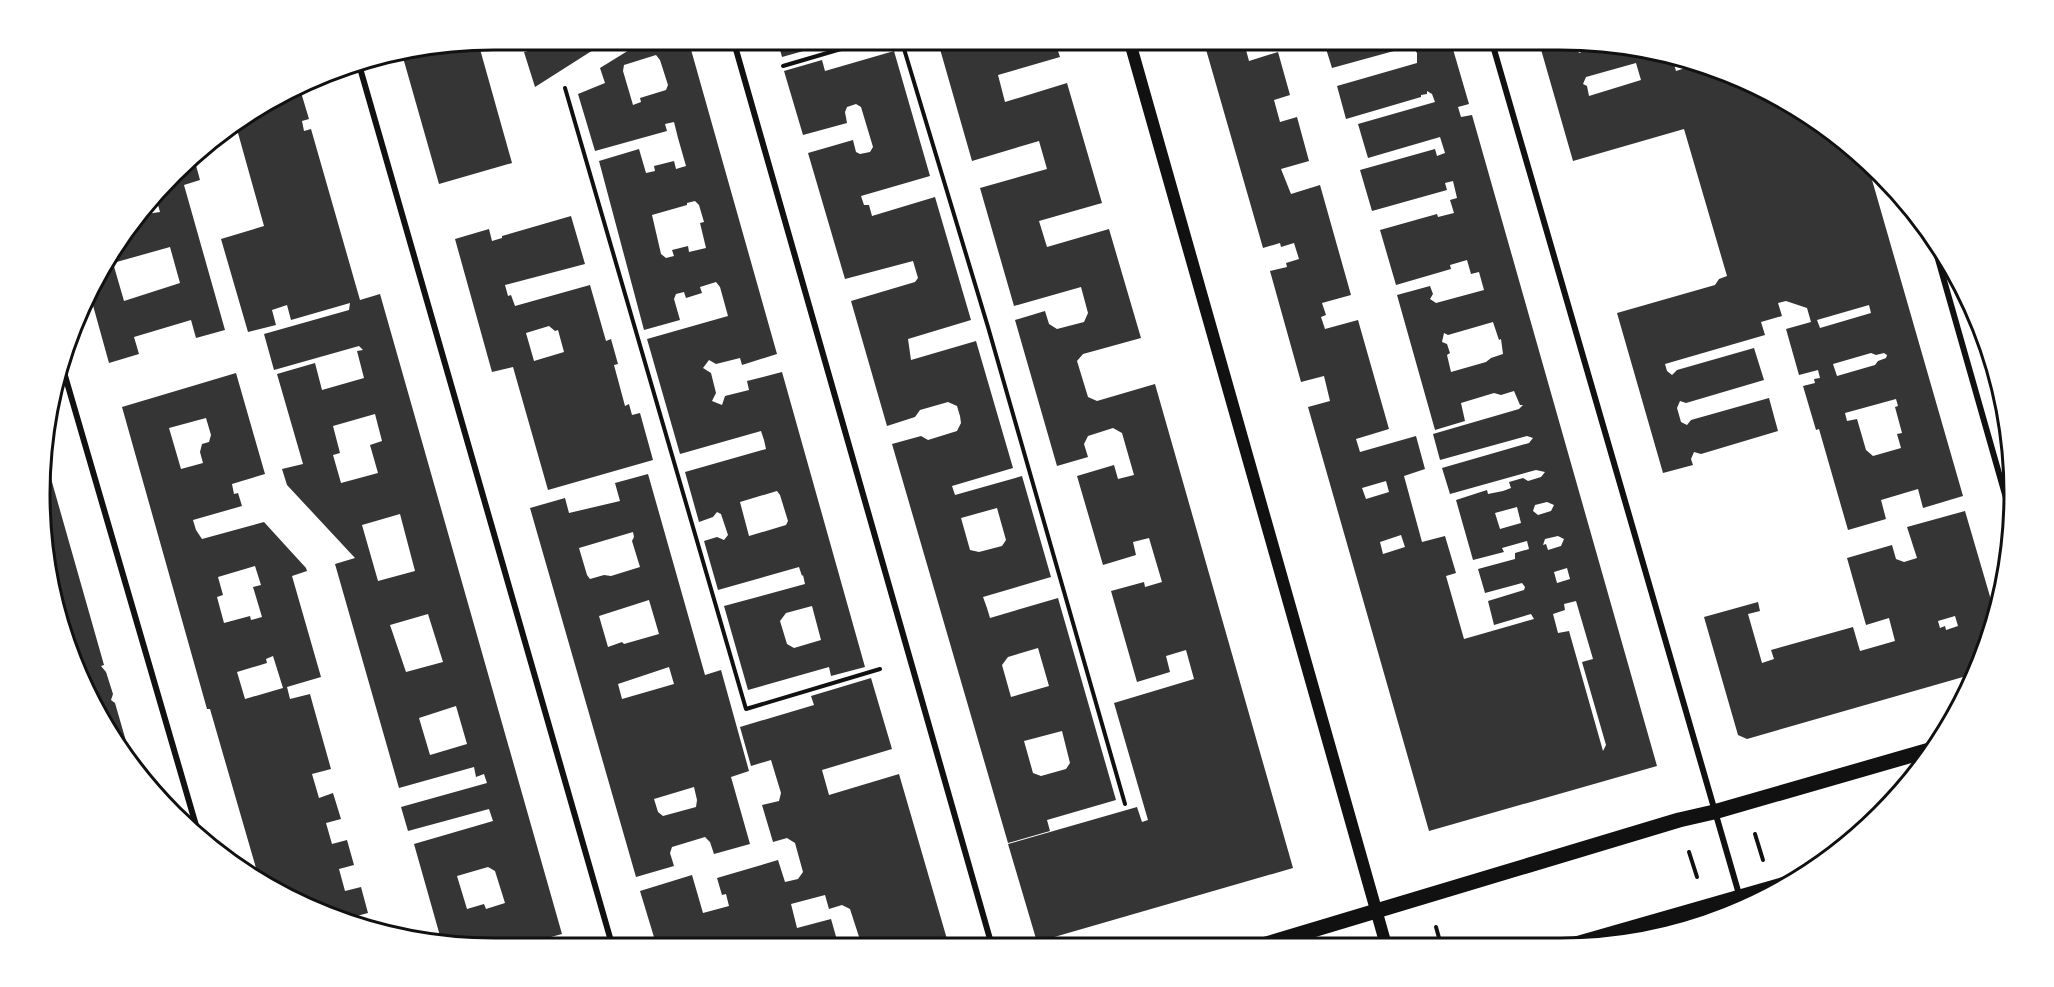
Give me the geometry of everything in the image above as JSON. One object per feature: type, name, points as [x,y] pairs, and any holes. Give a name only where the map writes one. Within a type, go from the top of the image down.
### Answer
[{"type":"main road","points":[[1132,50],[1384,938]]},
{"type":"main road","points":[[1286,938],[1667,824],[1921,752]]},
{"type":"main road","points":[[1615,934],[1714,910]]},
{"type":"street","points":[[736,50],[990,938]]},
{"type":"street","points":[[1494,50],[1741,899]]},
{"type":"street","points":[[360,70],[610,938]]},
{"type":"street","points":[[1939,261],[2004,491]]},
{"type":"street","points":[[65,377],[195,821]]},
{"type":"path","points":[[783,66],[838,50]]},
{"type":"path","points":[[904,50],[988,327],[1125,804]]},
{"type":"path","points":[[565,88],[746,709],[880,669]]},
{"type":"path","points":[[1755,834],[1762,860]]},
{"type":"path","points":[[1689,852],[1697,877]]},
{"type":"path","points":[[1436,927],[1439,938]]},
{"type":"building","points":[[480,50],[512,163],[439,184],[403,59],[436,53]]},
{"type":"building","points":[[532,50],[593,50],[535,87],[524,52]]},
{"type":"building","points":[[629,50],[691,50],[777,354],[742,365],[740,358],[716,364],[709,360],[703,368],[711,373],[716,393],[712,401],[722,405],[725,396],[749,390],[747,381],[782,372],[865,667],[831,676],[829,667],[748,690],[724,606],[805,584],[803,575],[799,567],[718,590],[704,541],[717,537],[724,540],[728,535],[721,514],[717,512],[713,517],[699,522],[685,472],[766,449],[764,440],[761,431],[680,454],[647,339],[728,316],[720,287],[716,282],[700,287],[702,293],[686,298],[684,292],[676,294],[674,299],[680,320],[644,330],[599,161],[639,149],[646,173],[655,171],[654,166],[674,161],[676,169],[686,166],[674,122],[665,124],[667,131],[595,151],[578,94],[605,83],[600,68]],"holes":[[[656,55],[660,60],[668,85],[666,90],[640,98],[641,102],[633,105],[623,71],[624,65]],[[695,201],[699,205],[704,222],[700,223],[706,248],[689,252],[688,246],[672,250],[674,256],[666,258],[661,254],[652,215]],[[777,491],[788,521],[786,525],[749,536],[740,502]],[[812,606],[821,640],[794,648],[787,644],[780,621],[786,613]]]},
{"type":"building","points":[[780,50],[807,50],[782,57]]},
{"type":"building","points":[[940,50],[1058,50],[1060,57],[998,75],[1005,102],[1067,83],[1102,203],[1039,221],[1047,247],[1109,229],[1141,338],[1083,354],[1077,361],[1088,397],[1097,401],[1155,384],[1293,868],[1051,938],[1036,938],[1008,844],[1137,807],[1142,822],[1148,820],[1114,703],[1194,679],[1186,650],[1166,656],[1170,672],[1137,682],[1111,591],[1144,582],[1145,587],[1162,582],[1149,538],[1133,542],[1136,555],[1103,565],[1077,476],[1114,465],[1118,479],[1134,475],[1122,433],[1113,428],[1088,436],[1084,444],[1088,457],[1057,466],[1015,320],[1045,311],[1049,324],[1057,329],[1084,322],[1088,313],[1081,287],[1014,306],[980,188],[1047,169],[1039,141],[972,161]]},
{"type":"building","points":[[1206,50],[1246,50],[1249,61],[1278,52],[1290,95],[1274,100],[1280,122],[1297,117],[1309,161],[1281,169],[1291,194],[1320,185],[1351,295],[1322,303],[1326,315],[1321,317],[1325,329],[1358,320],[1389,429],[1356,439],[1360,452],[1416,436],[1425,469],[1404,476],[1422,542],[1445,536],[1456,573],[1446,576],[1464,639],[1534,619],[1531,614],[1494,625],[1488,601],[1524,590],[1525,587],[1522,583],[1485,593],[1478,569],[1515,559],[1515,553],[1529,549],[1527,541],[1502,548],[1504,552],[1473,560],[1456,500],[1487,490],[1488,494],[1503,491],[1511,488],[1509,482],[1523,478],[1528,481],[1541,477],[1545,472],[1536,470],[1450,494],[1442,468],[1529,443],[1533,438],[1527,436],[1440,460],[1433,434],[1519,409],[1523,405],[1520,405],[1514,391],[1501,395],[1494,393],[1461,403],[1465,421],[1435,430],[1397,295],[1430,286],[1433,294],[1430,299],[1436,303],[1484,290],[1479,272],[1471,274],[1467,260],[1450,265],[1451,269],[1396,285],[1380,230],[1437,214],[1438,217],[1454,213],[1450,200],[1457,198],[1453,181],[1445,183],[1447,190],[1372,211],[1360,170],[1435,149],[1437,156],[1445,153],[1440,137],[1368,158],[1358,124],[1435,102],[1432,94],[1427,91],[1427,94],[1421,97],[1346,119],[1337,86],[1417,63],[1415,50],[1453,50],[1469,104],[1458,107],[1461,117],[1472,115],[1657,766],[1429,831],[1308,407],[1330,401],[1324,376],[1301,382],[1270,271],[1287,267],[1286,263],[1299,259],[1294,243],[1281,247],[1280,243],[1263,248]],"holes":[[[1493,322],[1499,340],[1501,339],[1503,354],[1486,362],[1451,372],[1447,355],[1450,353],[1447,344],[1442,342],[1444,333],[1448,335]],[[1386,481],[1389,492],[1366,499],[1362,488]],[[1547,502],[1554,505],[1551,511],[1538,515],[1533,511],[1535,505]],[[1517,507],[1521,523],[1500,529],[1495,513]],[[1401,535],[1405,547],[1383,554],[1380,542]],[[1558,536],[1564,539],[1561,546],[1548,550],[1546,544],[1543,545],[1545,539]],[[1567,568],[1570,579],[1557,583],[1554,572]],[[1576,601],[1593,659],[1582,662],[1606,745],[1603,751],[1569,631],[1558,633],[1553,614],[1565,610],[1564,604]]]},
{"type":"building","points":[[1326,50],[1397,50],[1332,68]]},
{"type":"building","points":[[1541,50],[1575,50],[1580,53],[1582,50],[1590,50],[1647,58],[1674,65],[1676,71],[1685,68],[1730,83],[1757,95],[1807,124],[1831,141],[1871,177],[1963,496],[1923,508],[1918,489],[1881,500],[1886,519],[1848,530],[1819,429],[1816,430],[1803,386],[1815,383],[1814,379],[1820,378],[1818,370],[1799,375],[1786,329],[1811,322],[1807,308],[1786,301],[1778,303],[1782,316],[1761,322],[1765,335],[1665,364],[1667,371],[1672,375],[1677,370],[1754,348],[1764,380],[1686,403],[1680,401],[1677,408],[1681,422],[1687,425],[1691,420],[1769,398],[1778,431],[1701,454],[1694,452],[1691,459],[1693,465],[1663,473],[1617,313],[1715,285],[1719,279],[1727,276],[1684,129],[1573,161]],"holes":[[[1636,63],[1641,80],[1589,96],[1587,86],[1583,84],[1586,77]],[[1869,305],[1871,313],[1820,328],[1817,320]],[[1871,353],[1887,355],[1875,365],[1837,376],[1833,364]],[[1896,399],[1898,406],[1895,407],[1902,433],[1897,434],[1901,448],[1873,456],[1866,450],[1857,419],[1847,421],[1845,413]]]},
{"type":"building","points":[[894,51],[930,176],[861,196],[864,205],[869,205],[872,216],[935,197],[971,320],[908,339],[911,360],[976,341],[1013,468],[952,486],[955,495],[1022,476],[1051,577],[983,597],[990,618],[1058,598],[1116,800],[1047,820],[1050,831],[1008,843],[892,444],[921,436],[928,440],[957,431],[961,423],[960,416],[957,406],[948,402],[920,410],[915,417],[887,426],[851,301],[915,282],[918,278],[913,261],[845,279],[808,153],[853,140],[856,152],[860,154],[870,152],[873,147],[861,107],[856,104],[847,107],[845,112],[847,123],[803,135],[784,71],[822,60],[825,71]],"holes":[[[997,508],[1006,540],[1002,546],[979,552],[970,550],[961,518]],[[1038,648],[1049,686],[1011,697],[1002,665],[1008,657]],[[1062,731],[1070,763],[1066,769],[1041,776],[1033,773],[1024,741]]]},
{"type":"building","points":[[301,93],[309,119],[302,121],[304,131],[311,129],[360,300],[380,294],[562,934],[547,938],[440,934],[414,844],[493,821],[489,809],[408,831],[401,807],[487,783],[484,774],[476,777],[474,767],[399,788],[335,564],[355,558],[287,485],[282,469],[303,464],[277,374],[315,363],[322,390],[364,378],[357,351],[363,350],[359,346],[274,370],[264,334],[349,310],[350,303],[291,320],[287,305],[272,310],[276,325],[248,332],[221,239],[264,226],[238,133],[232,134],[271,109]],"holes":[[[375,414],[382,441],[370,445],[378,473],[341,483],[333,455],[340,453],[333,426]],[[400,514],[415,571],[378,581],[362,525]],[[428,614],[443,662],[406,672],[390,625]],[[456,706],[467,744],[430,755],[419,718]],[[488,867],[495,871],[505,903],[486,909],[484,904],[467,909],[457,876]]]},
{"type":"building","points":[[196,165],[200,180],[184,185],[225,330],[196,338],[191,320],[134,337],[139,354],[109,363],[92,303],[113,264],[124,301],[180,283],[170,247],[114,263],[149,214],[160,212],[158,204]]},
{"type":"building","points":[[571,216],[585,264],[505,285],[508,296],[511,295],[515,306],[590,285],[606,341],[611,339],[618,364],[614,365],[625,406],[629,404],[632,415],[640,413],[653,460],[548,490],[513,367],[492,372],[455,239],[489,229],[492,241]],"holes":[[[549,326],[555,331],[558,330],[564,352],[534,361],[526,333]]]},
{"type":"building","points":[[236,373],[265,474],[232,484],[234,494],[238,493],[242,506],[193,520],[202,539],[264,522],[306,568],[307,571],[292,576],[321,677],[287,687],[290,699],[310,694],[331,769],[312,774],[319,798],[333,793],[341,819],[326,823],[332,844],[347,840],[354,865],[339,869],[345,891],[361,887],[368,913],[357,916],[324,904],[297,892],[256,869],[210,709],[207,709],[122,407]],"holes":[[[206,418],[211,435],[209,442],[202,444],[200,452],[203,463],[181,469],[169,428]],[[255,566],[261,585],[253,587],[262,617],[251,620],[250,616],[224,623],[217,597],[223,595],[218,577]],[[273,656],[283,688],[245,699],[237,672],[267,663],[266,659]]]},
{"type":"building","points":[[648,474],[705,675],[721,670],[749,771],[731,777],[750,844],[714,854],[710,842],[705,837],[672,847],[670,853],[674,866],[636,877],[530,508],[565,498],[569,513],[620,501],[615,483]],"holes":[[[633,532],[632,541],[640,567],[611,576],[604,575],[590,579],[579,548]],[[649,600],[659,634],[608,647],[599,616]],[[669,667],[674,684],[622,699],[618,684]],[[694,787],[697,800],[696,807],[663,816],[658,812],[654,799]]]},
{"type":"building","points":[[50,475],[104,665],[101,666],[106,672],[113,694],[111,700],[115,703],[127,744],[95,690],[73,636],[53,551],[50,523]]},
{"type":"building","points":[[1965,511],[1991,600],[1981,636],[1965,676],[1747,739],[1738,735],[1704,617],[1758,602],[1760,611],[1748,614],[1762,663],[1774,659],[1771,650],[1853,627],[1860,651],[1895,641],[1889,618],[1866,625],[1847,558],[1892,545],[1896,559],[1904,562],[1917,558],[1907,527]],"holes":[[[1955,616],[1958,626],[1946,630],[1945,626],[1940,628],[1938,621]]]},
{"type":"building","points":[[871,678],[892,749],[822,770],[829,795],[899,774],[947,938],[859,938],[850,909],[842,905],[829,909],[825,895],[791,904],[797,928],[831,919],[836,938],[654,938],[640,891],[692,875],[703,913],[729,906],[726,894],[722,895],[717,878],[778,860],[785,882],[798,879],[803,872],[795,843],[787,838],[773,842],[762,805],[779,801],[781,793],[771,760],[751,766],[740,727],[814,705],[811,696]]}]
